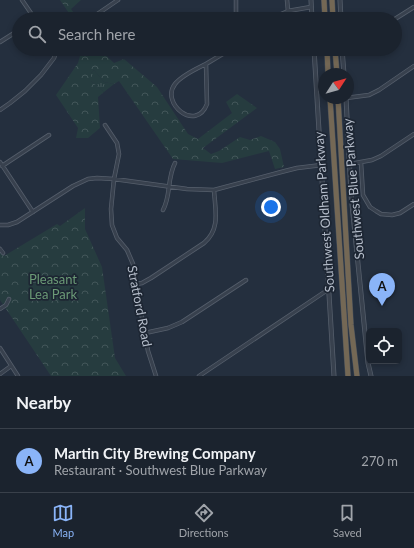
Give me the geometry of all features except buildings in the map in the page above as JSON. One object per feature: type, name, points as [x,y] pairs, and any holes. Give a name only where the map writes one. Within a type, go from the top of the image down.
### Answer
[{"type":"highway","points":[[324,0],[325,12]]},
{"type":"highway","points":[[332,0],[333,12]]},
{"type":"highway","points":[[327,56],[328,68]]},
{"type":"highway","points":[[336,56],[337,68]]},
{"type":"highway","points":[[330,104],[348,376]]},
{"type":"highway","points":[[338,104],[351,326],[358,376]]},
{"type":"street","points":[[22,0],[30,12]]},
{"type":"street","points":[[100,12],[118,0]]},
{"type":"street","points":[[236,0],[236,12]]},
{"type":"street","points":[[287,0],[288,11],[311,7]]},
{"type":"street","points":[[311,0],[311,12]]},
{"type":"street","points":[[340,0],[341,12]]},
{"type":"street","points":[[402,15],[414,7]]},
{"type":"street","points":[[0,42],[12,34]]},
{"type":"street","points":[[0,110],[25,91],[41,74],[55,56]]},
{"type":"street","points":[[206,64],[206,109],[197,116],[187,116],[179,110],[171,98],[174,85],[179,80],[219,56]]},
{"type":"street","name":"Southwest Oldham Parkway","points":[[314,56],[334,376]]},
{"type":"street","points":[[343,56],[344,68]]},
{"type":"street","points":[[354,97],[368,95],[379,90],[414,66]]},
{"type":"street","name":"Southwest Blue Parkway","points":[[346,104],[351,194],[368,363],[371,376]]},
{"type":"street","name":"Stratford Road","points":[[105,125],[117,143],[119,154],[114,178],[111,209],[112,225],[117,238],[127,250],[133,264],[150,361],[156,376]]},
{"type":"street","points":[[350,164],[361,163],[381,156],[414,134]]},
{"type":"street","points":[[2,166],[49,135]]},
{"type":"street","points":[[0,162],[33,212]]},
{"type":"street","points":[[163,210],[167,203],[172,169],[175,163]]},
{"type":"street","points":[[361,163],[363,195],[370,207],[381,214],[392,215],[400,213],[414,204]]},
{"type":"street","points":[[0,225],[8,225],[17,222],[73,186],[88,179],[114,178],[194,189],[214,190],[297,168],[322,165]]},
{"type":"street","points":[[136,284],[142,283],[151,278],[204,243],[210,237],[215,228],[216,222],[214,190]]},
{"type":"street","points":[[0,249],[3,253]]},
{"type":"street","points":[[145,333],[168,328],[182,322],[246,280]]},
{"type":"street","points":[[199,376],[329,289]]},
{"type":"street","points":[[0,309],[6,305],[9,299]]},
{"type":"street","points":[[0,348],[18,376]]},
{"type":"street","points":[[0,374],[11,366]]},
{"type":"green space","points":[[60,0],[81,0],[71,9],[73,12],[68,12]]},
{"type":"green space","points":[[80,56],[106,56],[114,63],[124,59],[157,87],[188,134],[198,139],[232,113],[226,102],[237,94],[257,108],[203,148],[211,154],[219,151],[240,137],[250,140],[261,136],[275,142],[280,149],[284,167],[275,169],[269,151],[222,163],[173,159],[119,81],[114,84],[104,82],[94,70],[91,73],[91,81],[104,92],[98,97],[100,128],[88,138],[76,138],[78,128],[56,95],[78,63]]},
{"type":"green space","points":[[94,70],[104,82],[114,84],[104,92],[91,81],[91,73]]},
{"type":"green space","name":"Pleasant Lea Park","points":[[85,208],[85,229],[102,267],[115,358],[126,376],[51,376],[0,300],[0,250],[4,256],[57,224],[60,226]]},
{"type":"place","name":"Martin City Brewing Company","points":[[382,306]]}]
